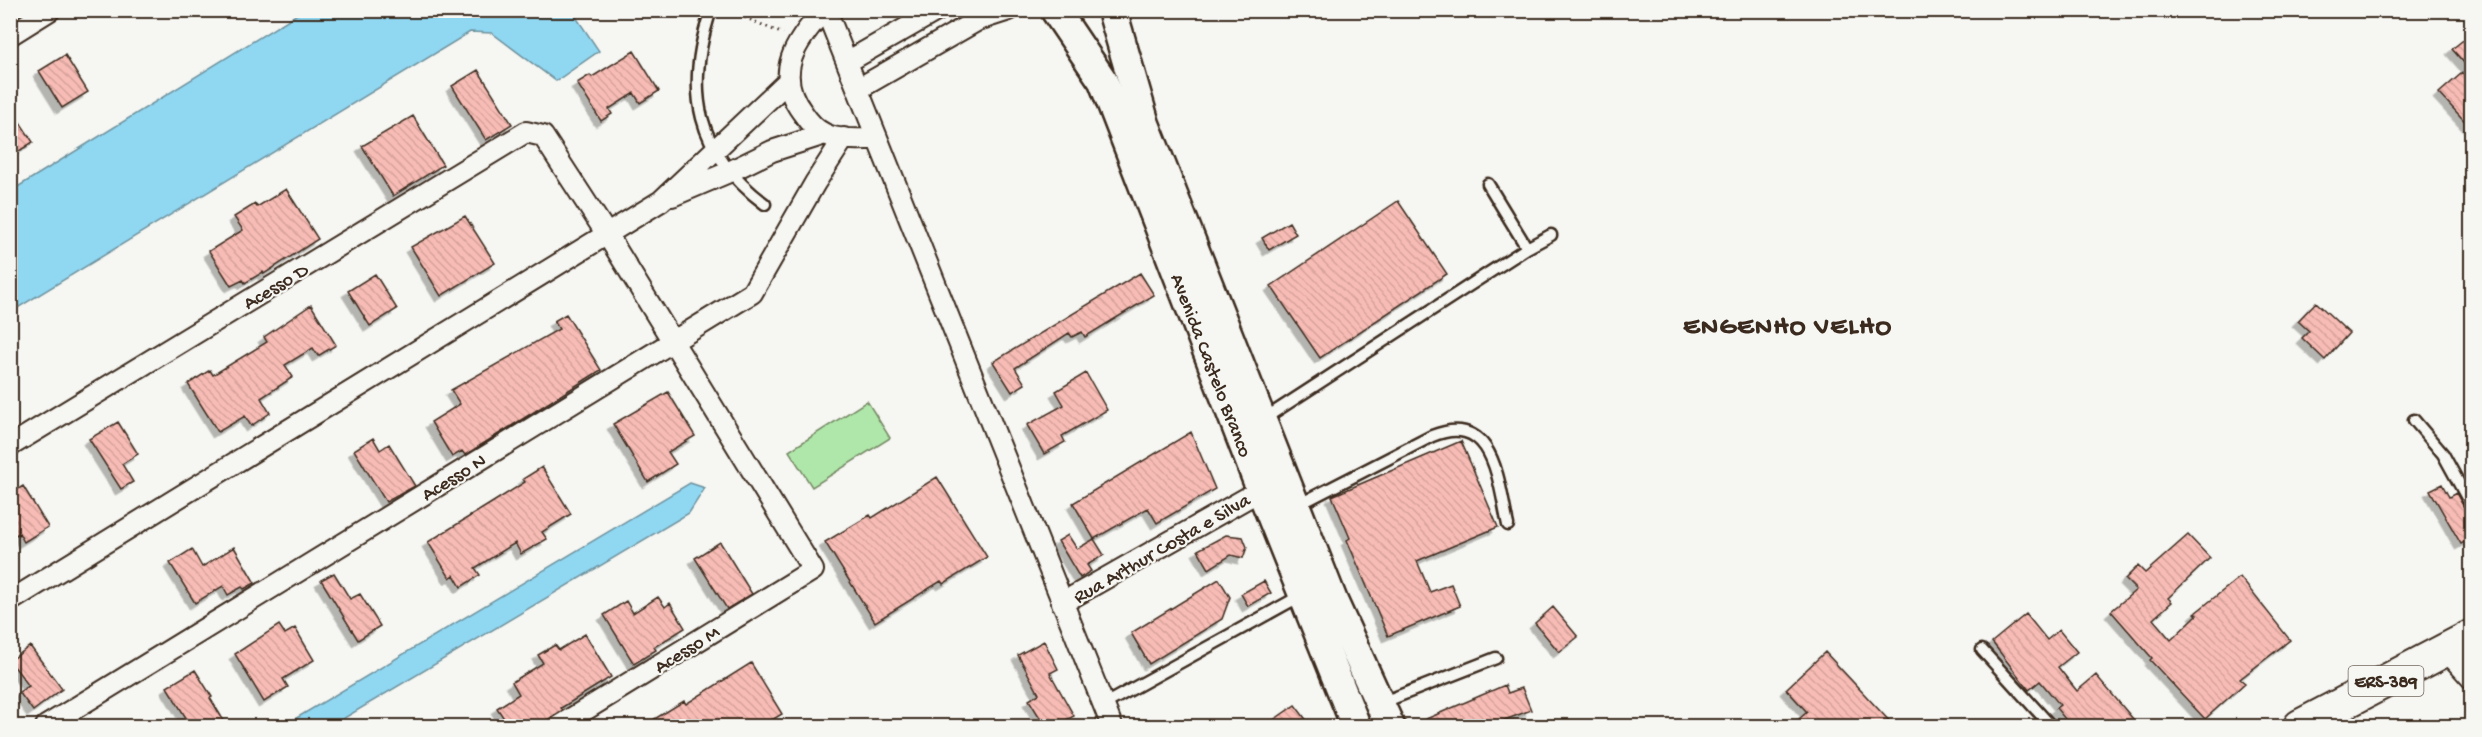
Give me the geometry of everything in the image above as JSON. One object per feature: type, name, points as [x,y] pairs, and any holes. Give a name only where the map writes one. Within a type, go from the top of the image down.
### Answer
[{"type":"main road","name":"Avenida Castelo Branco","points":[[1055,10],[1103,81],[1261,490],[1356,726]]},
{"type":"main road","name":"Avenida Castelo Branco","points":[[1112,10],[1145,124],[1333,601],[1385,715]]},
{"type":"main road","name":"ERS-389","points":[[2300,726],[2458,643]]},
{"type":"street","points":[[10,35],[50,10]]},
{"type":"street","points":[[835,136],[811,124],[795,103],[788,81],[790,59],[798,40],[825,10],[848,62],[876,139],[1112,726]]},
{"type":"street","points":[[848,62],[938,10]]},
{"type":"street","points":[[858,89],[976,15],[1009,10]]},
{"type":"street","points":[[10,601],[608,236],[661,201],[788,81]]},
{"type":"street","name":"Acesso D","points":[[10,446],[526,132],[543,136],[608,236]]},
{"type":"street","points":[[661,201],[772,151],[835,136],[876,139]]},
{"type":"street","name":"Acesso N","points":[[46,726],[752,293],[814,183],[835,136]]},
{"type":"street","points":[[608,236],[673,341]]},
{"type":"street","name":"Acesso M","points":[[559,726],[813,570],[673,341]]},
{"type":"street","name":"Rua Arthur Costa e Silva","points":[[1062,603],[1261,490]]},
{"type":"street","points":[[2458,643],[2472,679]]},
{"type":"lane","points":[[711,10],[697,76],[698,106],[704,129],[714,151],[729,172],[745,189],[765,204]]},
{"type":"lane","points":[[1488,184],[1527,248]]},
{"type":"lane","points":[[1262,421],[1527,248],[1551,235]]},
{"type":"lane","points":[[2414,420],[2443,454],[2472,507]]},
{"type":"lane","points":[[1296,507],[1432,436],[1460,430],[1475,435],[1490,454],[1508,525]]},
{"type":"lane","points":[[1103,705],[1303,595]]},
{"type":"lane","points":[[1982,650],[2051,726]]},
{"type":"lane","points":[[1385,715],[1496,658]]},
{"type":"path","points":[[728,10],[798,40]]},
{"type":"green space","points":[[867,401],[890,438],[812,487],[789,451]]},
{"type":"water","points":[[302,11],[572,11],[599,51],[556,81],[492,33],[470,32],[11,312],[11,191]]},
{"type":"water","points":[[690,483],[705,488],[689,513],[331,726],[283,726]]},
{"type":"building","points":[[2472,33],[2472,72],[2452,49]]},
{"type":"building","points":[[634,51],[659,91],[640,103],[634,93],[609,109],[612,114],[601,121],[577,83],[590,75],[592,77]]},
{"type":"building","points":[[65,55],[88,92],[62,108],[39,71]]},
{"type":"building","points":[[478,70],[512,124],[486,140],[452,86]]},
{"type":"building","points":[[2462,73],[2472,84],[2472,129],[2439,93]]},
{"type":"building","points":[[10,107],[33,142],[10,157]]},
{"type":"building","points":[[413,116],[443,165],[393,196],[362,146]]},
{"type":"building","points":[[286,189],[318,239],[264,274],[263,272],[245,283],[243,280],[231,286],[209,251],[243,230],[234,217],[255,204],[257,207]]},
{"type":"building","points":[[1398,201],[1447,274],[1320,358],[1271,286]]},
{"type":"building","points":[[465,216],[495,263],[441,296],[411,247]]},
{"type":"building","points":[[1289,222],[1296,234],[1269,250],[1262,238]]},
{"type":"building","points":[[1140,273],[1154,295],[1085,337],[1082,332],[1072,337],[1069,333],[1015,368],[1025,384],[1012,392],[993,362]]},
{"type":"building","points":[[375,274],[397,309],[370,326],[348,291]]},
{"type":"building","points":[[2316,302],[2349,333],[2325,360],[2302,338],[2309,331],[2298,321]]},
{"type":"building","points":[[311,305],[336,345],[318,356],[313,348],[285,365],[293,377],[261,398],[270,413],[251,426],[245,416],[218,432],[188,384],[210,370],[213,375],[267,342],[264,337]]},
{"type":"building","points":[[566,314],[601,370],[465,455],[462,451],[452,457],[431,422],[460,404],[451,390],[559,329],[554,321]]},
{"type":"building","points":[[1086,373],[1107,410],[1062,436],[1065,442],[1044,454],[1027,425],[1064,405],[1056,391]]},
{"type":"building","points":[[668,392],[695,436],[668,452],[676,464],[648,482],[613,424]]},
{"type":"building","points":[[118,422],[138,454],[122,464],[133,482],[121,489],[89,439]]},
{"type":"building","points":[[1191,432],[1215,489],[1157,523],[1148,508],[1094,539],[1073,503]]},
{"type":"building","points":[[373,438],[380,450],[389,444],[415,486],[386,502],[354,450]]},
{"type":"building","points":[[1461,441],[1498,527],[1417,561],[1430,592],[1451,584],[1460,606],[1388,636],[1347,540],[1350,538],[1332,496]]},
{"type":"building","points":[[542,467],[571,514],[542,532],[547,539],[521,554],[515,543],[475,568],[480,575],[461,587],[454,575],[450,578],[428,542],[525,482],[523,479]]},
{"type":"building","points":[[937,477],[987,557],[943,584],[941,581],[875,622],[825,542],[870,515],[872,518]]},
{"type":"building","points":[[2442,484],[2449,497],[2456,493],[2466,511],[2472,514],[2472,538],[2461,544],[2430,490]]},
{"type":"building","points":[[23,486],[48,527],[24,542],[19,533],[10,538],[10,494]]},
{"type":"building","points":[[1068,535],[1077,549],[1094,539],[1104,555],[1087,565],[1091,571],[1080,578],[1058,541]]},
{"type":"building","points":[[1226,535],[1243,537],[1247,547],[1243,558],[1231,555],[1209,569],[1198,550]]},
{"type":"building","points":[[2188,535],[2210,558],[2168,598],[2172,602],[2153,619],[2171,640],[2197,615],[2195,613],[2240,577],[2290,640],[2240,679],[2245,683],[2205,719],[2150,660],[2152,658],[2111,611],[2136,590],[2125,579],[2138,566],[2145,573]]},
{"type":"building","points":[[720,542],[752,594],[727,609],[695,558]]},
{"type":"building","points":[[234,547],[255,583],[228,595],[223,586],[195,603],[170,563],[192,549],[202,567]]},
{"type":"building","points":[[334,573],[350,599],[360,594],[380,626],[358,640],[321,580]]},
{"type":"building","points":[[1219,579],[1230,597],[1222,619],[1149,664],[1131,633]]},
{"type":"building","points":[[1264,581],[1271,593],[1248,606],[1241,594]]},
{"type":"building","points":[[658,597],[665,607],[670,603],[685,628],[654,647],[656,650],[634,664],[604,615],[626,601],[633,613]]},
{"type":"building","points":[[1553,607],[1578,637],[1559,652],[1535,623]]},
{"type":"building","points":[[2026,614],[2047,640],[2059,630],[2077,652],[2058,667],[2077,691],[2096,675],[2139,726],[2097,726],[2091,720],[2083,726],[2071,726],[2056,708],[2060,705],[2040,681],[2029,690],[1992,642]]},
{"type":"building","points":[[279,625],[285,634],[295,628],[314,660],[283,679],[288,687],[264,702],[235,654]]},
{"type":"building","points":[[585,634],[611,677],[561,708],[563,710],[538,726],[509,726],[497,708],[519,694],[512,682],[543,663],[538,655],[555,645],[559,650]]},
{"type":"building","points":[[1044,641],[1058,669],[1050,673],[1074,716],[1055,726],[1045,726],[1029,700],[1039,694],[1018,655]]},
{"type":"building","points":[[30,646],[62,689],[33,711],[19,692],[29,686],[10,661]]},
{"type":"building","points":[[1825,652],[1894,726],[1791,726],[1807,712],[1786,689]]},
{"type":"building","points":[[751,663],[782,714],[762,726],[643,726],[684,701],[686,704]]},
{"type":"building","points":[[195,670],[227,726],[191,726],[167,687]]},
{"type":"building","points":[[1505,685],[1508,693],[1522,688],[1531,710],[1489,726],[1410,726]]},
{"type":"building","points":[[1295,705],[1311,726],[1265,726]]},
{"type":"district","name":"ENGENHO VELHO","points":[[1788,324]]}]
